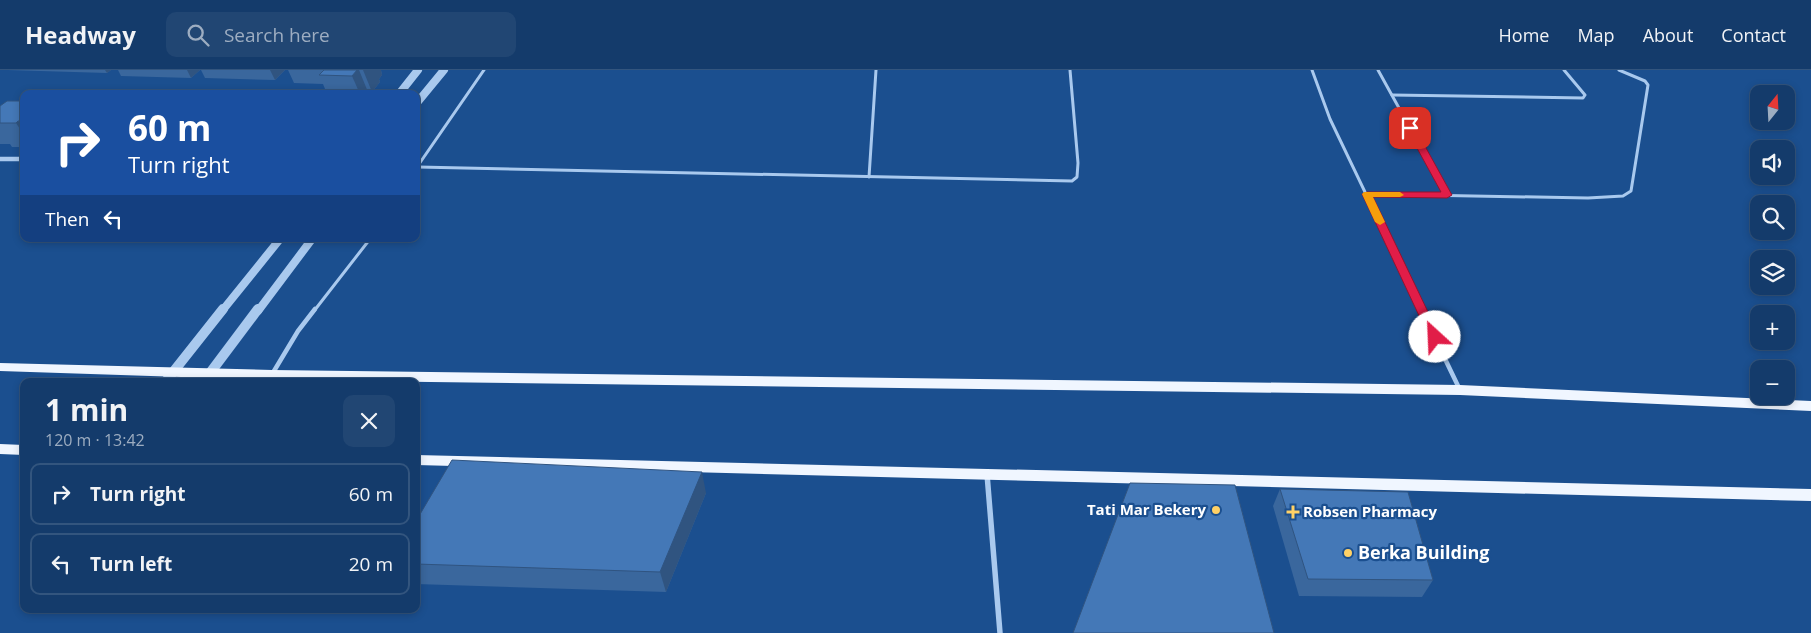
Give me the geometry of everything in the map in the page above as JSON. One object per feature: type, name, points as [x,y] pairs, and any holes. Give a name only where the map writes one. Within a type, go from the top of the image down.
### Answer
[{"type":"main road","points":[[0,368],[170,376],[270,378]]},
{"type":"main road","points":[[420,380],[1460,390],[1811,406]]},
{"type":"main road","points":[[0,449],[20,450]]},
{"type":"main road","points":[[420,460],[1811,495]]},
{"type":"street","points":[[401,90],[418,70]]},
{"type":"street","points":[[420,99],[444,70]]},
{"type":"street","points":[[0,159],[20,159]]},
{"type":"street","points":[[170,376],[278,242]]},
{"type":"street","points":[[208,377],[310,242]]},
{"type":"street","points":[[987,474],[1000,633]]},
{"type":"lane","points":[[420,164],[484,70]]},
{"type":"lane","points":[[869,177],[876,70]]},
{"type":"lane","points":[[420,168],[1072,181],[1077,178],[1078,163],[1070,70]]},
{"type":"lane","points":[[1312,70],[1330,119],[1460,390]]},
{"type":"lane","points":[[1378,70],[1447,195]]},
{"type":"lane","points":[[1392,95],[1583,98],[1585,95],[1582,90],[1564,70]]},
{"type":"lane","points":[[1367,194],[1609,198],[1623,196],[1631,191],[1648,85],[1644,81],[1619,70]]},
{"type":"lane","points":[[270,378],[298,331],[368,242]]},
{"type":"building","points":[[324,70],[357,70],[352,76],[319,75]]},
{"type":"building","points":[[7,101],[20,101],[20,121],[16,123],[0,123],[0,106]]},
{"type":"building","points":[[452,460],[702,472],[660,572],[420,564],[420,514]]},
{"type":"building","points":[[1130,483],[1235,485],[1274,633],[1073,633]]},
{"type":"building","name":"Berka Building","points":[[1280,489],[1408,492],[1433,580],[1308,579]]},
{"type":"slow traffic","points":[[1380,222],[1367,194],[1400,195]]},
{"type":"place","name":"Tati Mar Bekery","points":[[1216,510]]},
{"type":"place","name":"Robsen Pharmacy","points":[[1293,512]]},
{"type":"place","name":"Berka Building","points":[[1348,553]]},
{"type":"route","points":[[1410,128],[1447,195],[1367,194],[1435,337]]}]
